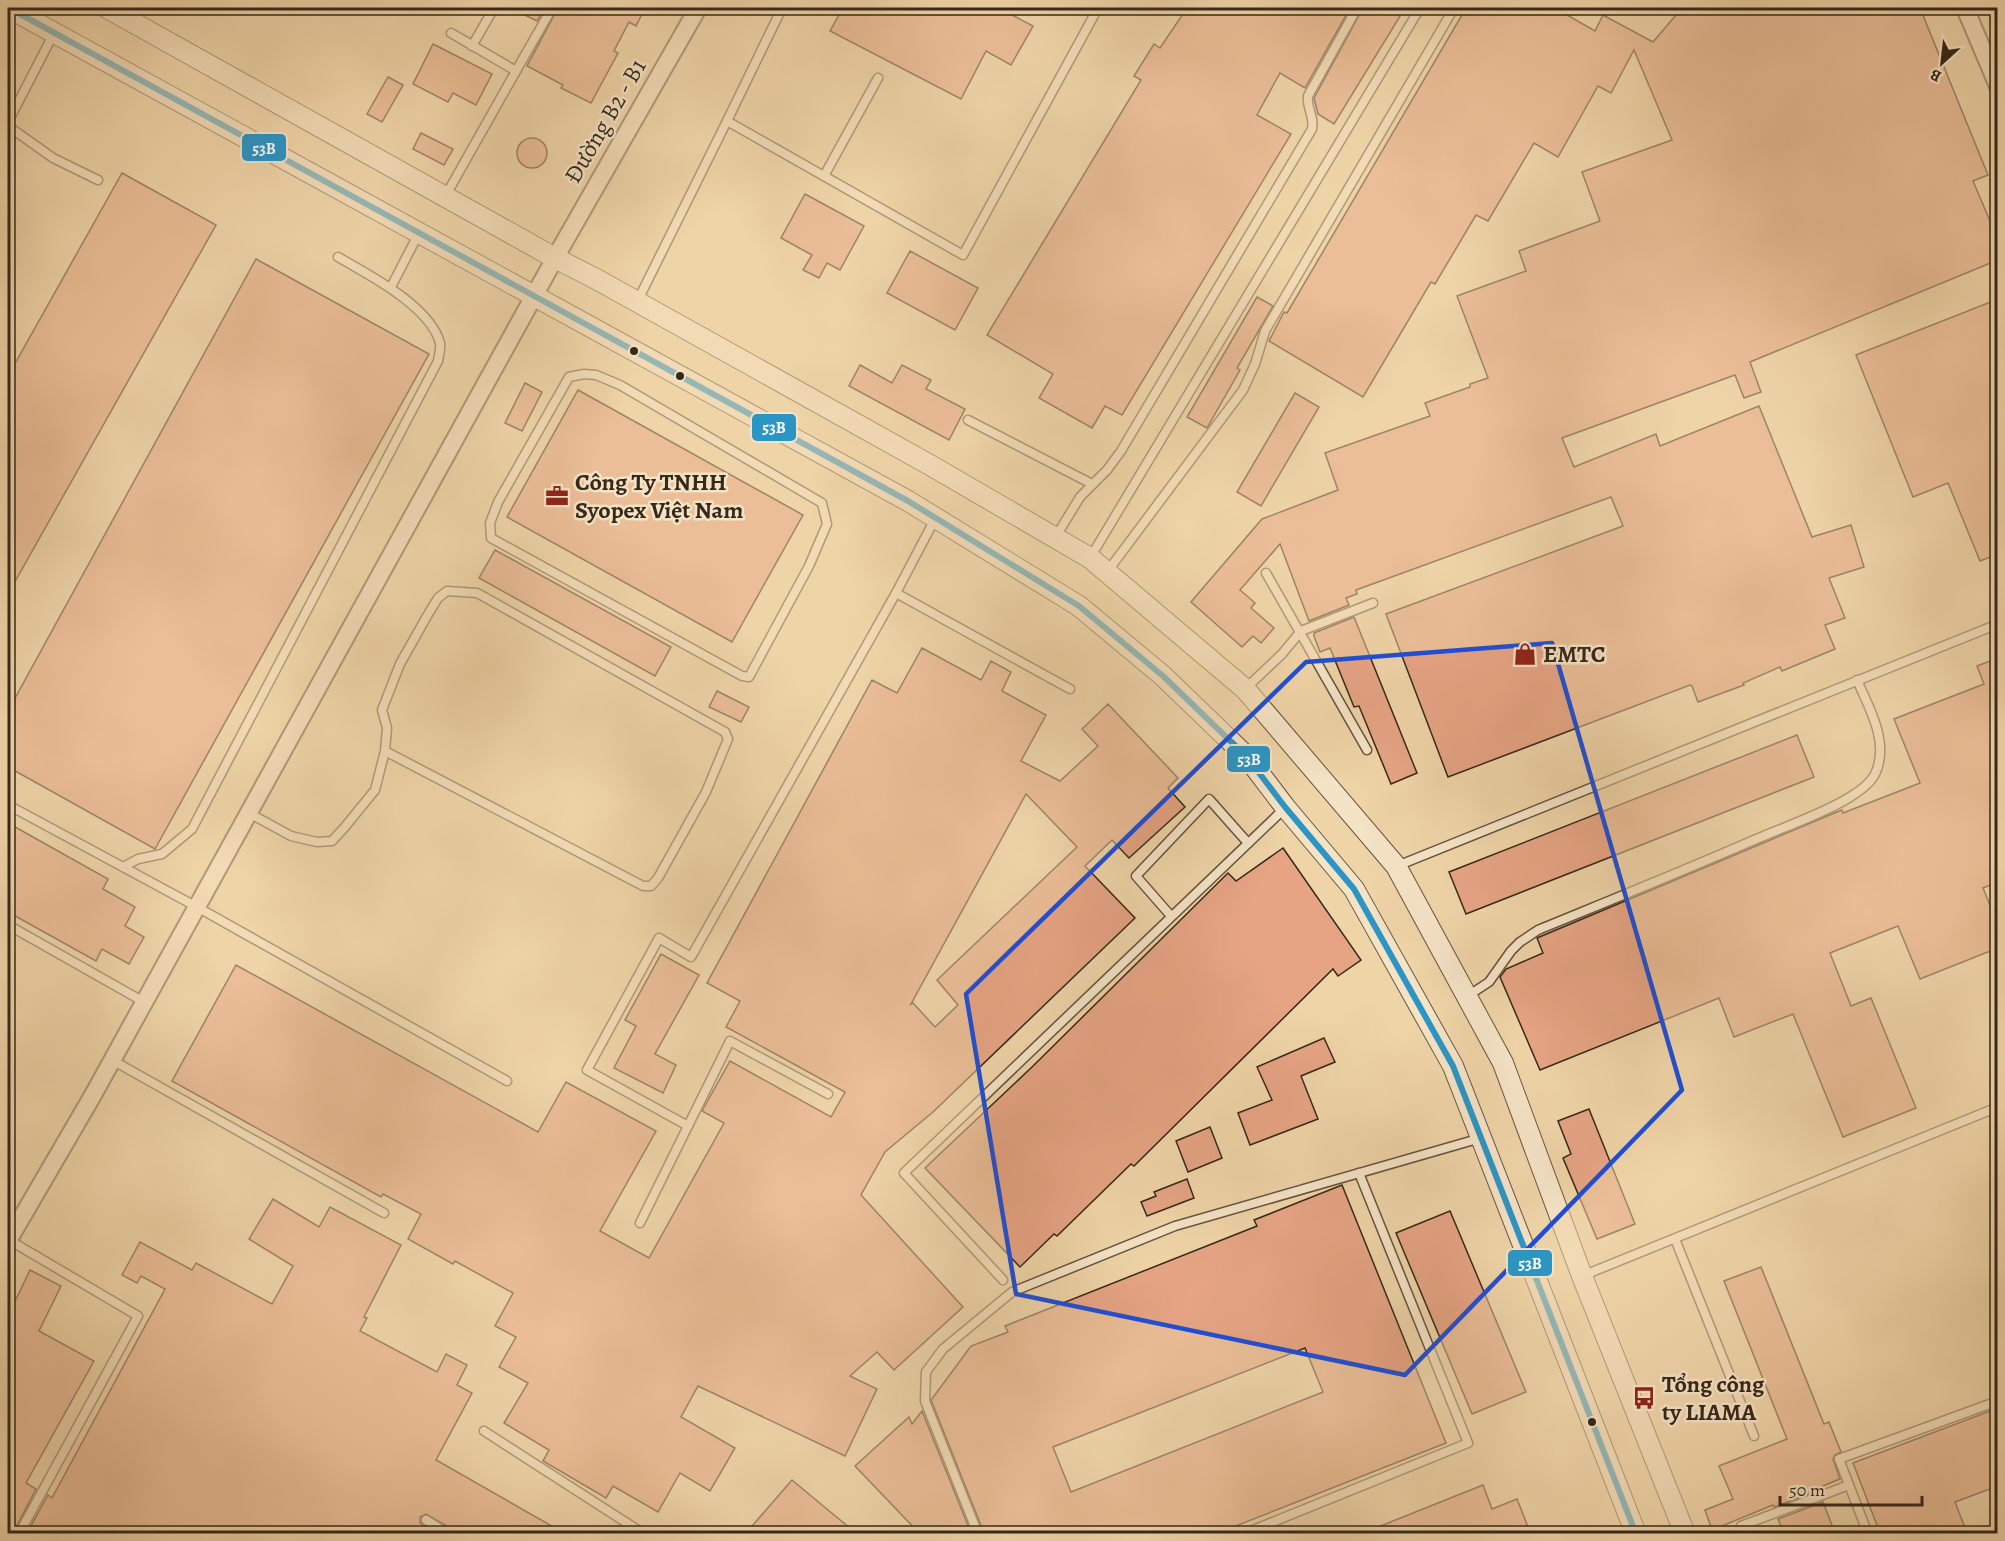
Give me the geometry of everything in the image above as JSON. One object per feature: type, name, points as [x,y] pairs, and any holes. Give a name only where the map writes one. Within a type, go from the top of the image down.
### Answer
[{"type":"street","points":[[9,8],[908,501],[1088,613],[1163,676],[1246,757],[1354,889],[1453,1066],[1636,1533]]},
{"type":"street","name":"Đường B2 - B1","points":[[8,1241],[112,1060],[555,258],[698,8]]},
{"type":"street","points":[[1965,8],[1998,86]]},
{"type":"street","points":[[114,9],[555,258],[930,465],[1090,558],[1245,689],[1396,866],[1503,1063],[1582,1276],[1685,1533]]},
{"type":"lane","points":[[472,46],[494,8]]},
{"type":"lane","points":[[446,195],[552,8]]},
{"type":"lane","points":[[637,302],[782,8]]},
{"type":"lane","points":[[727,121],[963,255],[1098,8]]},
{"type":"lane","points":[[1054,538],[1080,497],[1107,470],[1121,451],[1311,129],[1313,122],[1307,105],[1308,96],[1357,8]]},
{"type":"lane","points":[[1090,558],[1420,8]]},
{"type":"lane","points":[[1107,572],[1243,390],[1255,364],[1265,331],[1454,8]]},
{"type":"lane","points":[[54,32],[8,124],[53,159],[98,180]]},
{"type":"lane","points":[[451,33],[516,71]]},
{"type":"lane","points":[[824,176],[878,78]]},
{"type":"lane","points":[[391,287],[419,232]]},
{"type":"lane","points":[[123,867],[138,859],[162,854],[192,829],[438,361],[441,345],[436,332],[423,316],[391,287],[338,257]]},
{"type":"lane","points":[[584,374],[596,375],[620,385],[822,502],[827,524],[809,566],[749,677],[742,676],[491,538],[490,523],[498,502],[569,377],[584,374]]},
{"type":"lane","points":[[968,420],[1092,484]]},
{"type":"lane","points":[[688,1126],[587,1070],[659,938],[691,957],[935,519]]},
{"type":"lane","points":[[1266,573],[1367,750]]},
{"type":"lane","points":[[249,813],[291,836],[317,842],[332,840],[375,790],[385,751],[387,728],[382,710],[400,664],[414,637],[438,598],[447,591],[477,593],[726,732],[728,739],[706,792],[658,878],[651,886],[643,886],[385,751]]},
{"type":"lane","points":[[896,592],[1070,689]]},
{"type":"lane","points":[[1245,689],[1281,654],[1300,631],[1373,603]]},
{"type":"lane","points":[[1396,866],[1998,624]]},
{"type":"lane","points":[[1466,997],[1489,982],[1511,951],[1538,930],[1805,818],[1848,798],[1868,785],[1876,771],[1879,754],[1878,729],[1857,680]]},
{"type":"lane","points":[[1172,916],[1136,876],[1209,799],[1248,843]]},
{"type":"lane","points":[[10,806],[197,907],[507,1081]]},
{"type":"lane","points":[[1003,1280],[904,1173],[1285,807]]},
{"type":"lane","points":[[8,925],[144,1002]]},
{"type":"lane","points":[[640,1223],[730,1041],[828,1094]]},
{"type":"lane","points":[[112,1060],[384,1213]]},
{"type":"lane","points":[[1582,1276],[1998,1107]]},
{"type":"lane","points":[[978,1533],[925,1401],[926,1372],[943,1349],[1012,1292],[1175,1226],[1481,1138]]},
{"type":"lane","points":[[1243,1533],[1468,1443],[1359,1173]]},
{"type":"lane","points":[[1675,1239],[1754,1436]]},
{"type":"lane","points":[[8,1241],[138,1316],[19,1533]]},
{"type":"lane","points":[[1868,1533],[1839,1458],[1998,1401]]},
{"type":"lane","points":[[484,1431],[644,1533]]},
{"type":"lane","points":[[1744,1533],[1741,1526],[1849,1485]]},
{"type":"lane","points":[[426,1520],[449,1533]]},
{"type":"highlighted area","points":[[1552,643],[1682,1090],[1405,1375],[1016,1294],[966,994],[1306,662]]},
{"type":"building","points":[[511,8],[545,8],[537,21]]},
{"type":"building","points":[[558,8],[645,8],[636,26],[629,22],[614,51],[618,53],[591,103],[561,88],[563,85],[527,66]]},
{"type":"building","points":[[843,8],[999,8],[1033,26],[1011,65],[986,51],[961,99],[830,31]]},
{"type":"building","points":[[1187,8],[1350,8],[1305,88],[1280,73],[1257,115],[1291,134],[1122,415],[1105,406],[1092,428],[1039,398],[1053,374],[987,335],[1141,80],[1134,76],[1154,44],[1160,48]]},
{"type":"building","points":[[1363,8],[1405,8],[1334,124],[1318,114],[1314,98]]},
{"type":"building","points":[[1466,8],[1555,8],[1595,31],[1603,15],[1653,42],[1682,8],[1920,8],[1988,175],[1973,181],[1998,240],[1998,260],[1750,362],[1761,392],[1744,398],[1735,375],[1562,438],[1574,467],[1656,434],[1660,446],[1759,406],[1812,537],[1851,525],[1864,567],[1829,578],[1845,618],[1825,625],[1835,649],[1782,671],[1780,667],[1743,683],[1744,685],[1698,702],[1690,685],[1448,777],[1386,614],[1623,526],[1611,497],[1356,590],[1357,594],[1346,598],[1349,605],[1309,621],[1280,544],[1240,590],[1255,603],[1251,608],[1274,628],[1261,643],[1253,636],[1242,647],[1191,602],[1262,519],[1338,490],[1325,453],[1430,416],[1425,403],[1488,378],[1457,296],[1526,271],[1519,251],[1600,221],[1582,172],[1672,140],[1634,50],[1611,93],[1598,86],[1558,157],[1534,143],[1488,221],[1476,215],[1435,284],[1431,282],[1363,397],[1269,341],[1284,312],[1287,313]]},
{"type":"building","points":[[433,44],[492,74],[476,105],[453,93],[448,102],[413,84]]},
{"type":"building","points":[[388,77],[403,85],[382,122],[367,114]]},
{"type":"building","points":[[421,133],[453,149],[444,165],[413,149]]},
{"type":"building","points":[[532,138],[542,143],[547,153],[542,163],[532,168],[522,163],[517,153],[522,143]]},
{"type":"building","points":[[122,173],[216,225],[8,594],[8,376]]},
{"type":"building","points":[[805,194],[864,226],[840,270],[827,263],[819,278],[803,270],[812,255],[781,238]]},
{"type":"building","points":[[910,251],[978,288],[955,330],[887,293]]},
{"type":"building","points":[[256,259],[429,354],[155,849],[8,767],[8,711]]},
{"type":"building","points":[[1257,297],[1273,306],[1237,368],[1240,370],[1207,428],[1187,417]]},
{"type":"building","points":[[1998,299],[1998,554],[1980,561],[1948,483],[1913,497],[1856,355]]},
{"type":"building","points":[[860,365],[892,383],[902,365],[931,380],[926,389],[965,409],[949,440],[849,386]]},
{"type":"building","points":[[525,383],[542,392],[522,431],[505,423]]},
{"type":"building","points":[[578,390],[803,515],[732,642],[507,517]]},
{"type":"building","points":[[1295,393],[1319,407],[1261,506],[1237,492]]},
{"type":"building","points":[[495,550],[671,647],[655,676],[479,578]]},
{"type":"building","points":[[1354,617],[1417,773],[1391,784],[1359,706],[1354,707],[1330,648],[1320,652],[1314,636],[1314,633]]},
{"type":"building","points":[[922,648],[981,680],[991,661],[1011,672],[1002,691],[1046,715],[1021,761],[1060,781],[1098,746],[1082,729],[1108,704],[1178,778],[1168,788],[1185,807],[1129,858],[1112,840],[1085,866],[1135,918],[933,1112],[885,1152],[861,1195],[963,1307],[894,1370],[877,1352],[850,1376],[877,1389],[845,1456],[698,1386],[681,1417],[735,1448],[710,1491],[680,1473],[658,1512],[613,1486],[606,1498],[543,1461],[549,1450],[504,1423],[528,1383],[499,1367],[516,1337],[495,1326],[513,1293],[455,1261],[453,1264],[408,1239],[421,1214],[383,1194],[381,1197],[172,1081],[236,965],[538,1132],[566,1082],[656,1131],[600,1231],[649,1258],[724,1123],[702,1111],[730,1061],[831,1117],[845,1092],[726,1027],[740,1001],[707,983],[872,680],[897,693]],"holes":[[[1026,794],[1077,847],[937,980],[958,1005],[935,1027],[913,1003],[911,1004]]]},
{"type":"building","points":[[1998,658],[1998,882],[1983,888],[1998,925],[1998,948],[1920,979],[1898,926],[1830,953],[1851,1006],[1871,998],[1916,1108],[1843,1137],[1793,1014],[1734,1037],[1719,998],[1540,1070],[1500,977],[1506,969],[1543,953],[1537,938],[1832,814],[1842,810],[1843,813],[1920,783],[1894,719],[1984,684],[1977,666]]},
{"type":"building","points":[[717,691],[749,707],[741,722],[709,707]]},
{"type":"building","points":[[1797,735],[1814,777],[1466,914],[1449,872]]},
{"type":"building","points":[[8,823],[108,879],[103,889],[135,907],[125,926],[144,937],[129,964],[102,949],[96,961],[8,912]]},
{"type":"building","points":[[1283,848],[1361,960],[1338,976],[1333,969],[1134,1166],[1131,1164],[1057,1236],[1054,1234],[1020,1267],[925,1168],[1032,1067],[1228,873],[1236,881]]},
{"type":"building","points":[[661,954],[699,975],[655,1054],[676,1065],[663,1093],[614,1068],[636,1026],[625,1020]]},
{"type":"building","points":[[1324,1038],[1335,1062],[1301,1076],[1318,1119],[1250,1145],[1238,1113],[1272,1100],[1257,1067]]},
{"type":"building","points":[[1589,1109],[1635,1224],[1597,1239],[1563,1158],[1571,1154],[1558,1121]]},
{"type":"building","points":[[1210,1127],[1222,1158],[1188,1172],[1176,1141]]},
{"type":"building","points":[[1187,1179],[1194,1198],[1147,1216],[1141,1202],[1156,1196],[1154,1192]]},
{"type":"building","points":[[1342,1185],[1446,1443],[1218,1533],[984,1533],[931,1400],[971,1346],[1008,1332],[1005,1326],[1257,1226],[1254,1220]],"holes":[[[1305,1348],[1323,1392],[1071,1492],[1053,1447]]]},
{"type":"building","points":[[273,1199],[319,1227],[330,1207],[401,1245],[364,1317],[367,1318],[360,1331],[437,1372],[446,1354],[467,1365],[457,1385],[472,1393],[436,1460],[564,1533],[455,1533],[426,1514],[420,1517],[420,1523],[436,1533],[27,1533],[48,1495],[52,1498],[165,1289],[141,1276],[137,1283],[122,1275],[140,1242],[192,1270],[196,1263],[272,1304],[293,1266],[249,1239]]},
{"type":"building","points":[[1450,1211],[1526,1392],[1472,1414],[1396,1233]]},
{"type":"building","points":[[1761,1267],[1824,1424],[1829,1422],[1841,1452],[1833,1459],[1840,1479],[1818,1488],[1819,1490],[1774,1507],[1773,1505],[1712,1530],[1705,1510],[1733,1499],[1719,1466],[1787,1439],[1724,1281]]},
{"type":"building","points":[[30,1270],[61,1286],[39,1331],[94,1361],[26,1483],[36,1489],[13,1533],[8,1533],[8,1316]]},
{"type":"building","points":[[1998,1408],[1998,1486],[1955,1502],[1967,1533],[1880,1533],[1853,1463]]},
{"type":"building","points":[[922,1411],[971,1533],[919,1533],[855,1466],[909,1417],[912,1424]]},
{"type":"building","points":[[792,1480],[822,1505],[856,1533],[746,1533]]},
{"type":"building","points":[[1483,1485],[1492,1509],[1517,1499],[1528,1527],[1510,1533],[1363,1533]]},
{"type":"building","points":[[1823,1502],[1835,1533],[1784,1533],[1778,1519]]},
{"type":"transit line","name":"53B","points":[[9,8],[908,501],[1079,606],[1163,676],[1247,757],[1285,807],[1354,889],[1453,1066],[1636,1534]]},
{"type":"place","name":"Công Ty TNHH Syopex Việt Nam","points":[[557,496]]},
{"type":"place","name":"EMTC","points":[[1525,654]]},
{"type":"place","name":"Tổng công ty LIAMA","points":[[1644,1398]]}]
